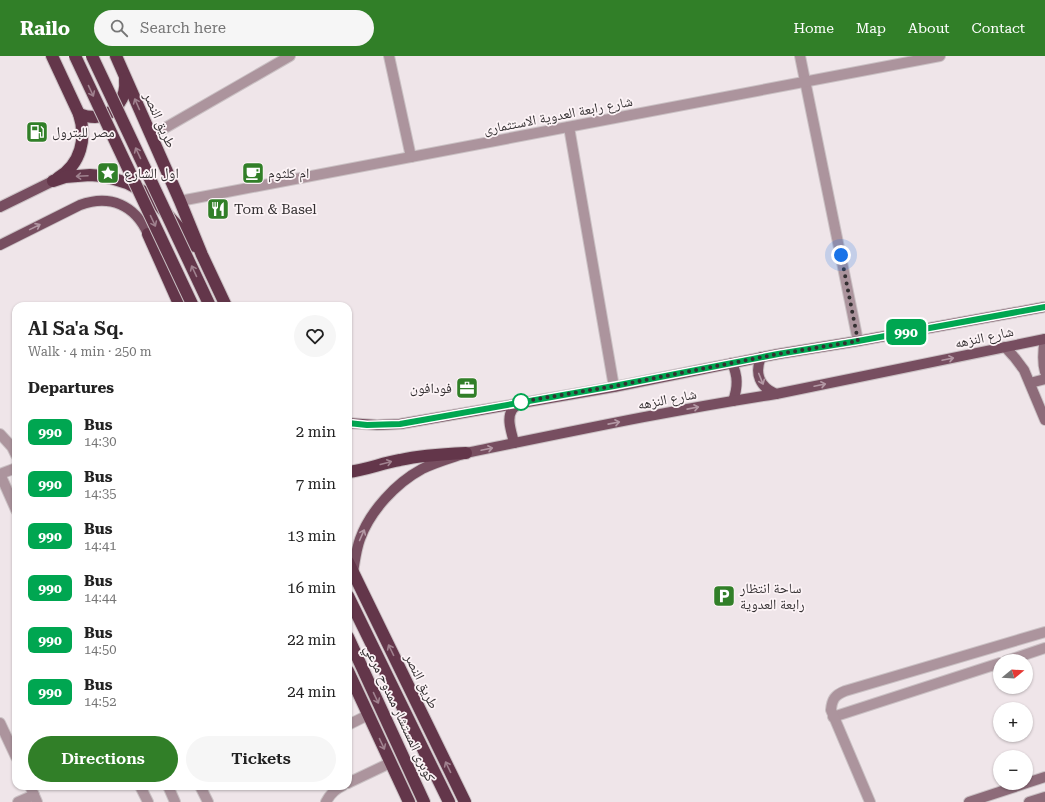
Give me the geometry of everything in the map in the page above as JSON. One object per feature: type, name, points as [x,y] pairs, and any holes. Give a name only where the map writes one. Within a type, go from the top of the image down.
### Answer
[{"type":"highway","points":[[52,56],[79,114],[83,133],[82,143],[75,161],[62,176],[53,180]]},
{"type":"highway","points":[[75,56],[191,302]]},
{"type":"highway","points":[[92,56],[208,302]]},
{"type":"highway","name":"طريق النصر","points":[[116,56],[180,201],[202,255],[224,302]]},
{"type":"highway","points":[[79,114],[95,117],[103,116],[117,107],[123,97],[126,85],[125,77]]},
{"type":"highway","points":[[53,180],[77,176],[102,176],[139,188],[150,195],[202,255]]},
{"type":"highway","points":[[148,234],[178,302]]},
{"type":"highway","points":[[352,471],[371,468],[401,459],[466,453]]},
{"type":"highway","name":"طريق النصر","points":[[352,569],[465,802]]},
{"type":"highway","name":"كوبرى المستشار ممدوح مرعي","points":[[352,604],[449,802]]},
{"type":"highway","name":"كوبرى المستشار ممدوح مرعي","points":[[352,646],[424,802]]},
{"type":"highway","points":[[352,680],[409,802]]},
{"type":"main road","points":[[0,207],[53,180]]},
{"type":"main road","points":[[0,245],[80,205],[98,201],[107,201],[125,207],[139,218],[148,234]]},
{"type":"main road","name":"شارع النزهه","points":[[352,423],[372,425],[400,424],[614,386],[761,357],[1045,307]]},
{"type":"main road","name":"شارع النزهه","points":[[352,564],[360,539],[369,522],[386,498],[407,478],[423,469],[466,453],[776,394],[1045,339]]},
{"type":"main road","points":[[761,357],[758,370],[761,382],[765,387],[776,394]]},
{"type":"main road","points":[[732,363],[737,382],[737,388],[733,401]]},
{"type":"main road","points":[[514,443],[510,415],[512,409],[520,402]]},
{"type":"street","points":[[151,136],[290,56]]},
{"type":"street","points":[[389,56],[411,157]]},
{"type":"street","points":[[800,56],[858,341]]},
{"type":"street","name":"شارع رابعة العدوية الاستثمارى","points":[[180,201],[940,56]]},
{"type":"street","points":[[569,127],[614,386]]},
{"type":"street","points":[[1045,339],[1043,352],[1045,372]]},
{"type":"street","points":[[1005,347],[1024,370],[1045,420]]},
{"type":"street","points":[[1030,383],[1045,379]]},
{"type":"street","points":[[0,434],[12,446]]},
{"type":"street","points":[[12,470],[0,474],[12,501]]},
{"type":"street","points":[[870,802],[833,717],[831,710],[832,701],[837,694],[845,690],[1045,632]]},
{"type":"street","points":[[1027,654],[1045,648]]},
{"type":"street","points":[[833,717],[993,665]]},
{"type":"street","points":[[352,723],[368,715]]},
{"type":"street","points":[[0,723],[12,748]]},
{"type":"street","points":[[352,781],[390,762]]},
{"type":"street","points":[[969,802],[1045,777]]},
{"type":"street","points":[[142,790],[148,802]]},
{"type":"street","points":[[170,790],[175,802]]},
{"type":"street","points":[[202,790],[208,802]]},
{"type":"street","points":[[326,802],[331,793],[335,790]]},
{"type":"street","points":[[18,802],[34,794]]},
{"type":"street","points":[[1029,802],[1045,797]]},
{"type":"bus line","name":"990","points":[[352,423],[367,425],[400,424],[614,386],[778,354],[1045,307]]},
{"type":"place","name":"مصر للبترول","points":[[37,132]]},
{"type":"place","name":"اول الشارع","points":[[108,173]]},
{"type":"place","name":"ام كلثوم","points":[[253,173]]},
{"type":"place","name":"Tom & Basel","points":[[218,209]]},
{"type":"place","name":"فودافون","points":[[467,388]]},
{"type":"place","name":"ساحة انتظار رابعة العدوية","points":[[724,596]]},
{"type":"route","points":[[521,402],[614,386],[778,354],[858,341],[841,255]]}]
